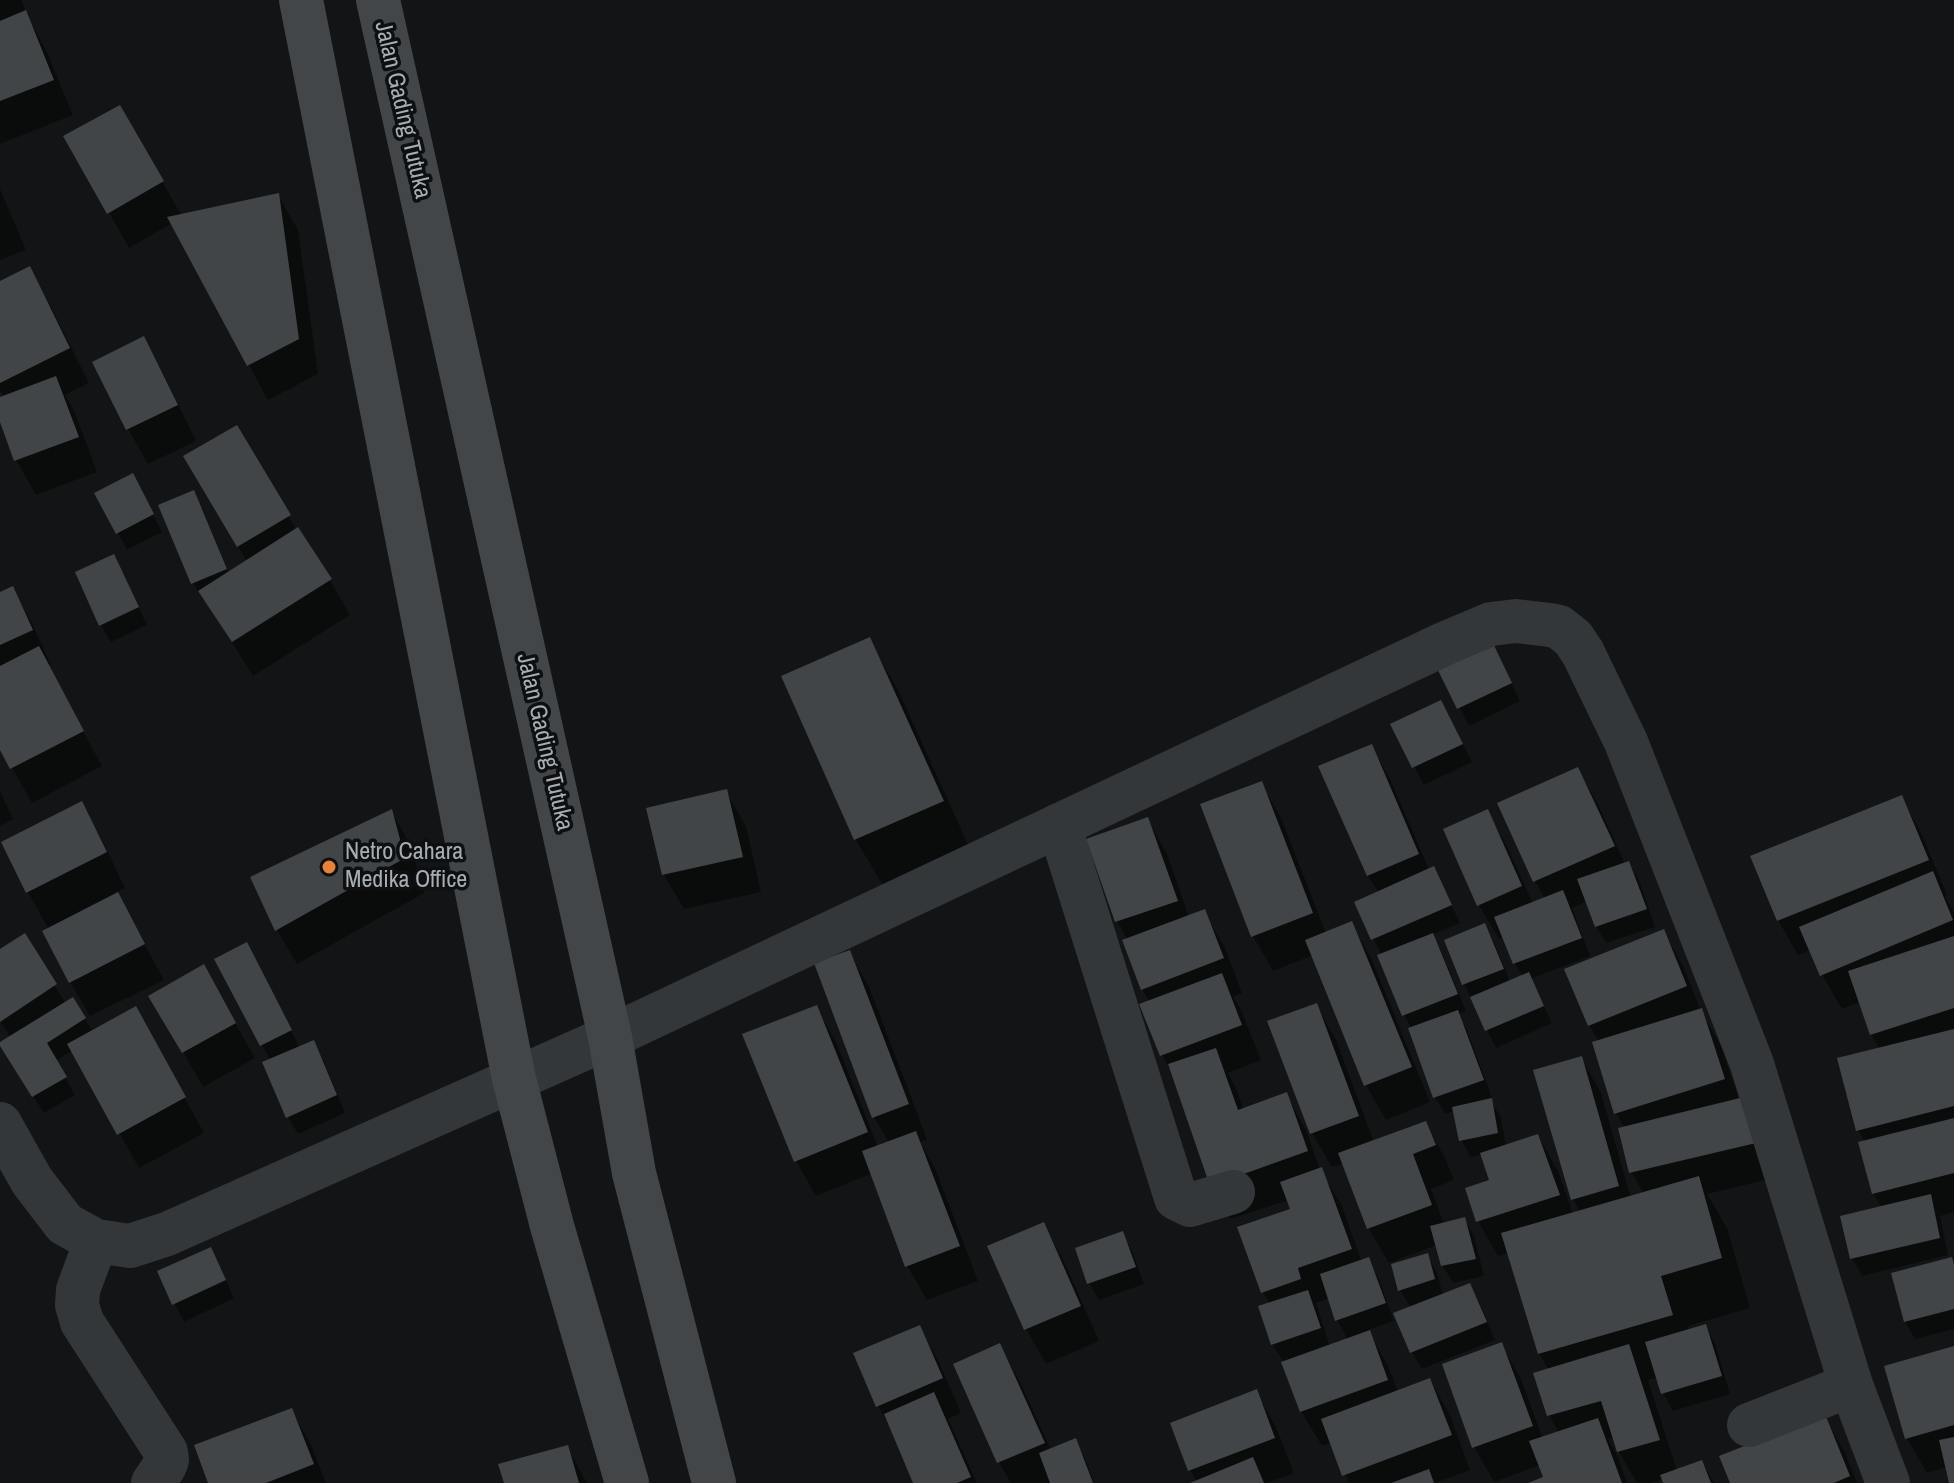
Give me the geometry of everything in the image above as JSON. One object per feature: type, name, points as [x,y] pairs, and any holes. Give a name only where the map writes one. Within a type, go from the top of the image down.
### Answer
[{"type":"main road","points":[[301,0],[514,1079],[552,1226],[627,1483]]},
{"type":"main road","name":"Jalan Gading Tutuka","points":[[378,0],[610,1037],[634,1173],[714,1483]]},
{"type":"street","points":[[0,1124],[32,1181],[65,1224],[96,1241],[130,1246],[167,1234],[610,1037],[1446,643],[1491,624],[1516,621],[1559,627],[1573,638],[1583,653],[1626,742],[1752,1064],[1851,1385],[1888,1483]]},
{"type":"street","points":[[1059,825],[1176,1198],[1190,1205],[1233,1192]]},
{"type":"street","points":[[96,1241],[78,1290],[77,1305],[82,1322],[166,1452],[167,1460],[153,1483]]},
{"type":"street","points":[[1749,1425],[1851,1385]]},
{"type":"building","points":[[26,10],[54,80],[0,101],[0,21]]},
{"type":"building","points":[[120,105],[164,181],[107,214],[63,136]]},
{"type":"building","points":[[279,193],[299,339],[247,366],[167,217]]},
{"type":"building","points":[[30,266],[70,348],[0,383],[0,281]]},
{"type":"building","points":[[144,336],[178,405],[126,430],[92,362]]},
{"type":"building","points":[[56,376],[79,437],[14,461],[0,422],[0,397]]},
{"type":"building","points":[[237,425],[291,515],[237,547],[183,456]]},
{"type":"building","points":[[133,473],[154,514],[116,534],[94,493]]},
{"type":"building","points":[[194,490],[227,569],[191,584],[158,505]]},
{"type":"building","points":[[298,527],[332,579],[232,642],[198,591]]},
{"type":"building","points":[[114,554],[139,607],[99,626],[75,572]]},
{"type":"building","points":[[13,586],[33,630],[0,645],[0,592]]},
{"type":"building","points":[[1488,633],[1512,683],[1457,709],[1433,660]]},
{"type":"building","points":[[870,637],[944,801],[854,840],[781,676]]},
{"type":"building","points":[[39,646],[84,731],[10,769],[0,750],[0,666]]},
{"type":"building","points":[[1441,700],[1463,744],[1412,768],[1390,724]]},
{"type":"building","points":[[1372,744],[1419,854],[1367,876],[1318,766]]},
{"type":"building","points":[[1578,767],[1615,846],[1533,882],[1497,803]]},
{"type":"building","points":[[1262,781],[1313,913],[1251,937],[1200,804]]},
{"type":"building","points":[[727,789],[743,857],[662,875],[646,808]]},
{"type":"building","points":[[1902,795],[1929,860],[1777,921],[1750,856]]},
{"type":"building","points":[[82,801],[107,852],[26,893],[1,842]]},
{"type":"building","name":"Netro Cahara Medika Office","points":[[392,809],[405,858],[275,931],[250,877]]},
{"type":"building","points":[[1488,809],[1522,886],[1477,906],[1443,829]]},
{"type":"building","points":[[1148,817],[1178,901],[1115,922],[1086,839]]},
{"type":"building","points":[[1629,861],[1647,909],[1595,927],[1577,879]]},
{"type":"building","points":[[1434,866],[1452,905],[1371,940],[1354,902]]},
{"type":"building","points":[[1933,871],[1953,920],[1820,976],[1799,927]]},
{"type":"building","points":[[1563,890],[1582,938],[1513,964],[1494,917]]},
{"type":"building","points":[[118,892],[145,944],[69,983],[42,931]]},
{"type":"building","points":[[1205,909],[1224,958],[1141,990],[1122,940]]},
{"type":"building","points":[[1352,921],[1412,1067],[1364,1086],[1305,940]]},
{"type":"building","points":[[1485,923],[1504,969],[1462,985],[1444,940]]},
{"type":"building","points":[[1664,929],[1687,986],[1588,1026],[1564,969]]},
{"type":"building","points":[[25,933],[57,984],[0,1022],[0,949]]},
{"type":"building","points":[[1433,933],[1458,994],[1402,1016],[1377,955]]},
{"type":"building","points":[[1954,936],[1954,1008],[1870,1035],[1848,971]]},
{"type":"building","points":[[247,942],[292,1030],[260,1046],[214,959]]},
{"type":"building","points":[[850,950],[909,1104],[872,1118],[814,963]]},
{"type":"building","points":[[204,964],[236,1023],[182,1053],[148,996]]},
{"type":"building","points":[[1529,972],[1544,1006],[1485,1031],[1470,997]]},
{"type":"building","points":[[1222,973],[1242,1025],[1160,1056],[1139,1004]]},
{"type":"building","points":[[73,997],[86,1018],[47,1043],[67,1077],[32,1097],[0,1042]]},
{"type":"building","points":[[1317,1003],[1359,1116],[1310,1134],[1267,1021]]},
{"type":"building","points":[[817,1005],[868,1132],[794,1162],[742,1034]]},
{"type":"building","points":[[136,1006],[186,1097],[117,1135],[67,1044]]},
{"type":"building","points":[[1702,1008],[1725,1079],[1614,1114],[1592,1042]]},
{"type":"building","points":[[1458,1010],[1484,1080],[1433,1098],[1408,1028]]},
{"type":"building","points":[[1954,1029],[1954,1106],[1856,1131],[1837,1058]]},
{"type":"building","points":[[314,1040],[337,1095],[286,1118],[262,1062]]},
{"type":"building","points":[[1216,1048],[1238,1110],[1287,1092],[1308,1151],[1210,1186],[1168,1064]]},
{"type":"building","points":[[1582,1056],[1619,1186],[1571,1200],[1533,1070]]},
{"type":"building","points":[[1744,1097],[1756,1143],[1629,1173],[1618,1128]]},
{"type":"building","points":[[1492,1098],[1498,1133],[1459,1141],[1452,1107]]},
{"type":"building","points":[[1954,1118],[1954,1173],[1872,1194],[1858,1142]]},
{"type":"building","points":[[1426,1121],[1436,1145],[1413,1154],[1432,1205],[1367,1229],[1338,1153]]},
{"type":"building","points":[[916,1131],[960,1246],[905,1267],[862,1151]]},
{"type":"building","points":[[1538,1134],[1560,1195],[1476,1222],[1465,1188],[1489,1180],[1480,1153]]},
{"type":"building","points":[[1322,1167],[1352,1249],[1298,1268],[1301,1279],[1261,1293],[1237,1227],[1290,1209],[1280,1182]]},
{"type":"building","points":[[1699,1176],[1722,1258],[1661,1276],[1673,1315],[1538,1354],[1501,1233]]},
{"type":"building","points":[[1931,1194],[1940,1238],[1850,1259],[1840,1216]]},
{"type":"building","points":[[1465,1217],[1476,1259],[1441,1266],[1430,1226]]},
{"type":"building","points":[[1044,1222],[1081,1306],[1024,1330],[987,1246]]},
{"type":"building","points":[[1123,1231],[1136,1267],[1087,1284],[1075,1248]]},
{"type":"building","points":[[211,1247],[226,1280],[172,1305],[157,1271]]},
{"type":"building","points":[[1428,1253],[1435,1279],[1398,1291],[1391,1264]]},
{"type":"building","points":[[1369,1257],[1386,1303],[1335,1321],[1320,1274]]},
{"type":"building","points":[[1952,1257],[1954,1309],[1904,1322],[1891,1273]]},
{"type":"building","points":[[1470,1283],[1487,1322],[1410,1353],[1393,1313]]},
{"type":"building","points":[[1308,1290],[1321,1328],[1271,1345],[1258,1306]]},
{"type":"building","points":[[1706,1324],[1722,1376],[1661,1394],[1645,1342]]},
{"type":"building","points":[[920,1325],[943,1378],[876,1407],[853,1353]]},
{"type":"building","points":[[1370,1330],[1388,1380],[1300,1412],[1281,1362]]},
{"type":"building","points":[[1502,1342],[1533,1426],[1472,1448],[1442,1364]]},
{"type":"building","points":[[1000,1343],[1045,1443],[997,1463],[953,1364]]},
{"type":"building","points":[[1629,1344],[1660,1440],[1617,1452],[1601,1401],[1547,1416],[1533,1373]]},
{"type":"building","points":[[1954,1346],[1954,1425],[1905,1439],[1884,1366]]},
{"type":"building","points":[[1430,1378],[1452,1435],[1342,1476],[1321,1419]]},
{"type":"building","points":[[1257,1389],[1275,1438],[1188,1471],[1170,1423]]},
{"type":"building","points":[[934,1392],[971,1477],[957,1483],[913,1483],[884,1414]]},
{"type":"building","points":[[292,1408],[314,1464],[266,1483],[208,1483],[194,1445]]},
{"type":"building","points":[[1825,1414],[1850,1476],[1834,1483],[1730,1483],[1719,1456]]},
{"type":"building","points":[[1598,1418],[1622,1483],[1528,1483],[1543,1477],[1529,1441]]},
{"type":"building","points":[[1954,1437],[1954,1483],[1949,1483],[1939,1440]]},
{"type":"building","points":[[1076,1438],[1093,1483],[1050,1483],[1039,1453]]},
{"type":"building","points":[[568,1445],[579,1483],[504,1483],[498,1464]]},
{"type":"building","points":[[1253,1457],[1264,1483],[1190,1483]]},
{"type":"building","points":[[1702,1460],[1711,1483],[1663,1483],[1660,1475]]},
{"type":"building","points":[[1429,1469],[1434,1483],[1391,1483]]},
{"type":"place","name":"Netro Cahara Medika Office","points":[[329,867]]}]
